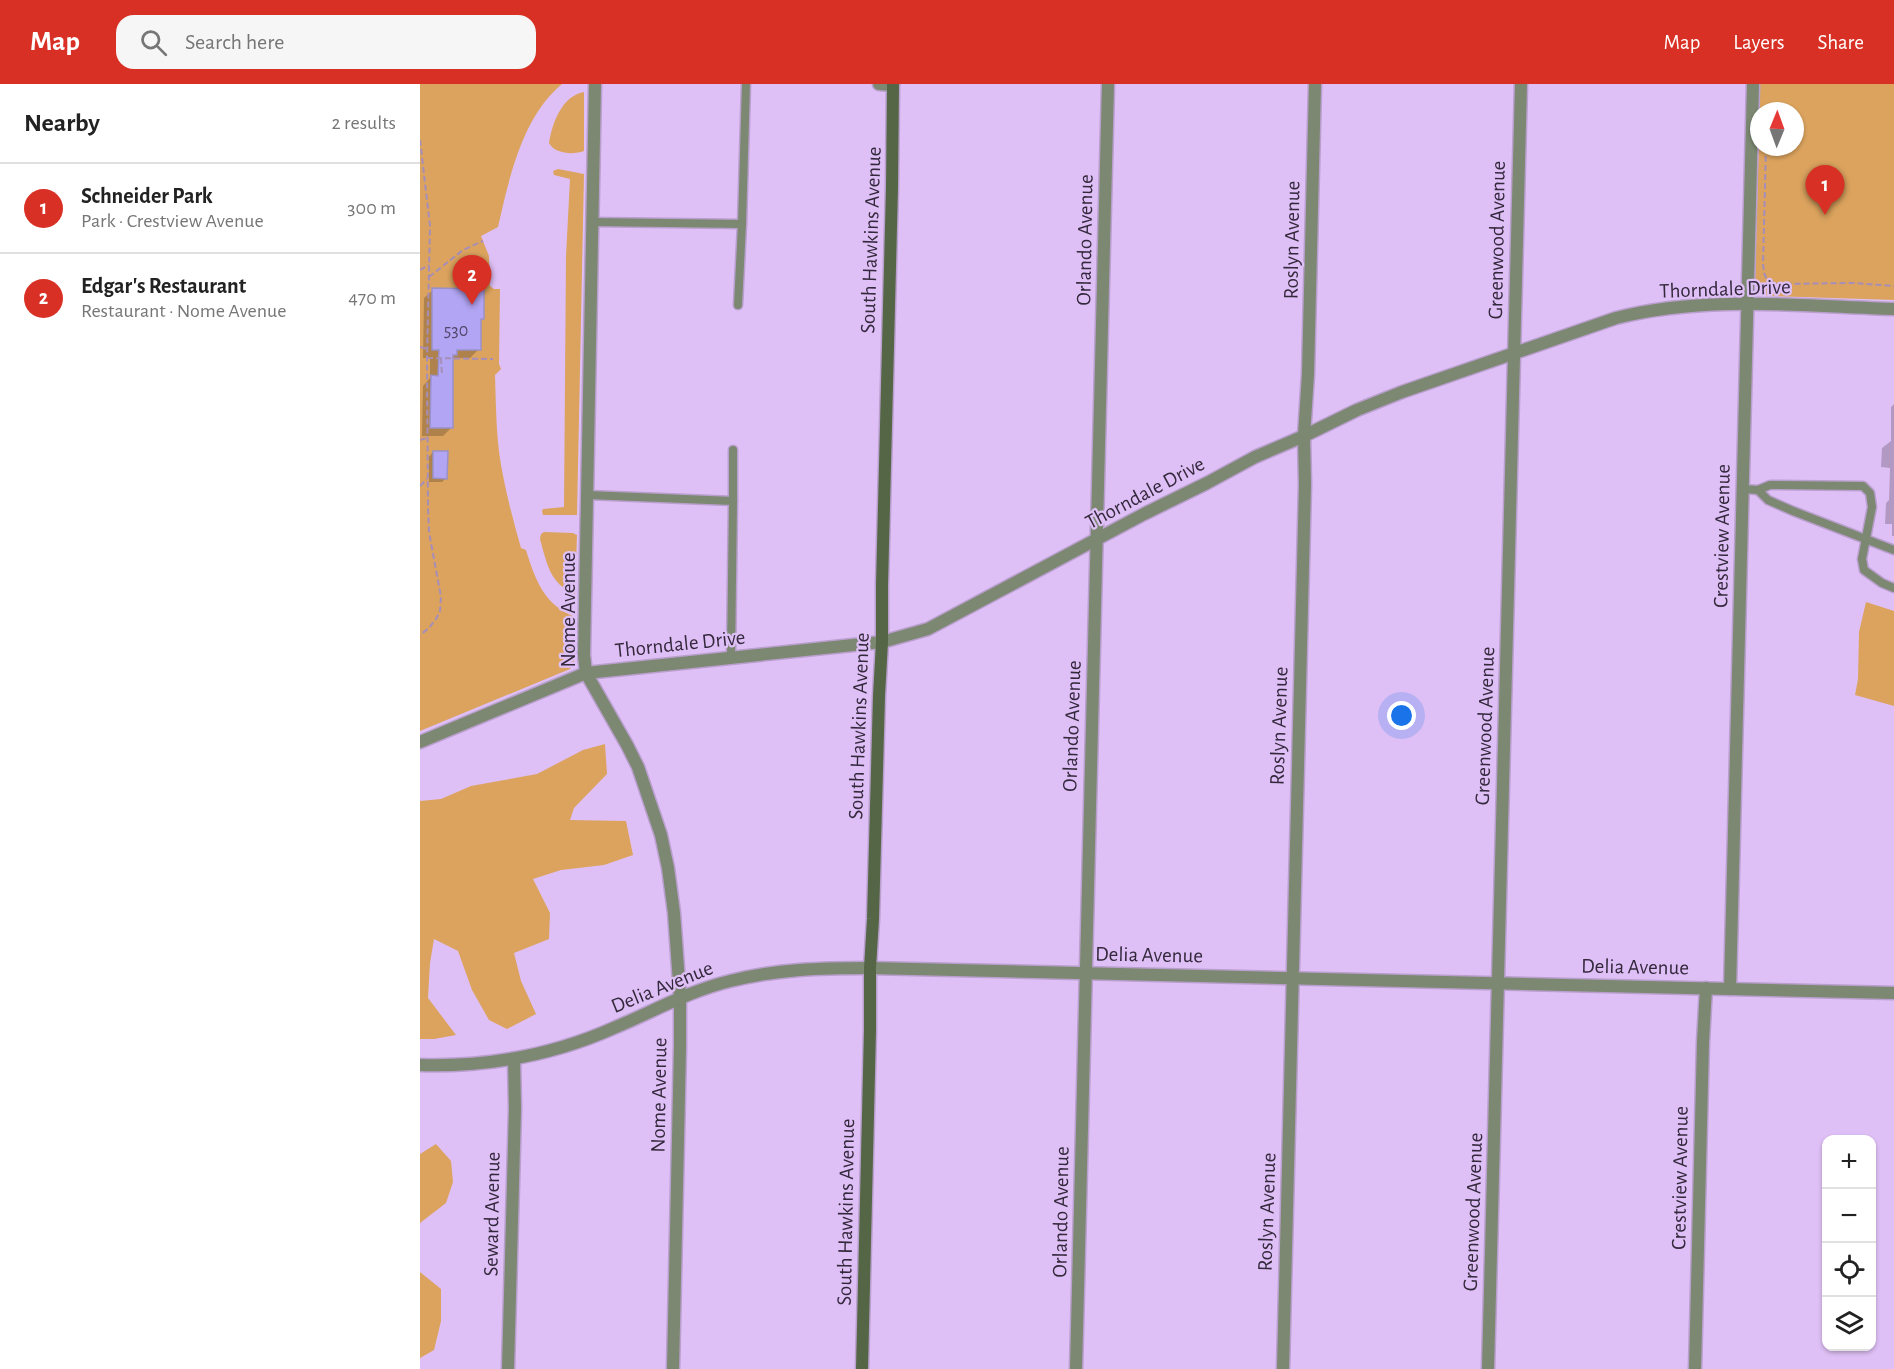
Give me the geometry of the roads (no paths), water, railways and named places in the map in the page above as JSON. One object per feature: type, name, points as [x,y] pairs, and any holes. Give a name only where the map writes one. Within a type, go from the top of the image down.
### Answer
[{"type":"main road","name":"South Hawkins Avenue","points":[[862,1369],[870,968],[882,642],[893,84]]},
{"type":"street","name":"Nome Avenue","points":[[596,84],[585,674],[638,767],[660,835],[668,868],[674,913],[680,996],[673,1369]]},
{"type":"street","points":[[879,84],[893,84]]},
{"type":"street","name":"Orlando Avenue","points":[[1076,1369],[1108,84]]},
{"type":"street","name":"Roslyn Avenue","points":[[1283,1369],[1305,485],[1304,436],[1308,374],[1315,84]]},
{"type":"street","name":"Greenwood Avenue","points":[[1488,1369],[1521,84]]},
{"type":"street","name":"Crestview Avenue","points":[[1730,989],[1753,84]]},
{"type":"street","name":"Thorndale Drive","points":[[420,742],[585,674],[882,642],[928,629],[1256,457],[1357,410],[1514,353],[1639,312],[1694,305],[1746,304],[1894,309]]},
{"type":"street","name":"Delia Avenue","points":[[420,1065],[459,1066],[514,1059],[582,1041],[680,996],[728,981],[773,971],[807,968],[1894,993]]},
{"type":"street","name":"Crestview Avenue","points":[[1695,1369],[1706,988]]},
{"type":"street","name":"Seward Avenue","points":[[508,1369],[514,1059]]},
{"type":"lane","points":[[738,305],[746,84]]},
{"type":"lane","points":[[593,222],[742,224]]},
{"type":"lane","points":[[731,658],[733,450]]},
{"type":"lane","points":[[1743,489],[1758,490],[1770,484],[1863,486],[1870,493],[1872,507],[1862,559],[1864,570],[1882,584],[1894,588]]},
{"type":"lane","points":[[1758,490],[1768,500],[1792,512],[1894,550]]},
{"type":"lane","points":[[588,495],[733,501]]},
{"type":"place","name":"Schneider Park","points":[[1825,215]]},
{"type":"place","name":"Edgar's Restaurant","points":[[472,305]]}]
